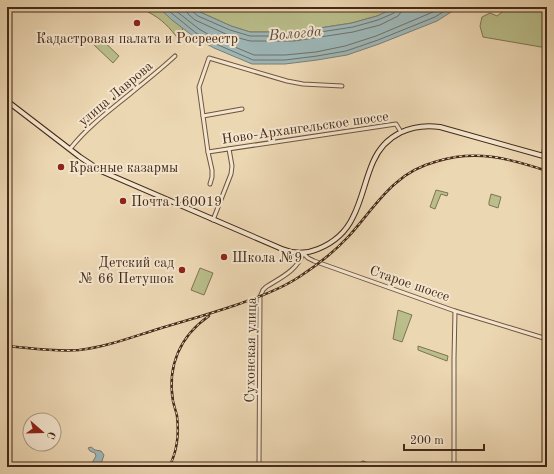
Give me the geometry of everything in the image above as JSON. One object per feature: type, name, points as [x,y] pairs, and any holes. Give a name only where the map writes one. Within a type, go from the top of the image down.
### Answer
[{"type":"main road","points":[[7,101],[101,171],[212,220],[286,251],[296,253],[314,251],[329,244],[339,236],[353,218],[370,168],[378,152],[392,137],[411,128],[418,126],[440,127],[545,156]]},
{"type":"street","name":"улица Лаврова","points":[[70,149],[94,122],[176,56]]},
{"type":"street","points":[[210,184],[212,170],[202,116],[199,87],[208,58],[287,81],[302,84],[342,86]]},
{"type":"street","points":[[202,116],[242,109]]},
{"type":"street","name":"Ново-Архангельское шоссе","points":[[208,152],[396,124],[401,132]]},
{"type":"street","points":[[545,156],[547,136]]},
{"type":"street","points":[[212,220],[231,174],[232,166],[229,149]]},
{"type":"street","name":"Старое шоссе","points":[[304,253],[308,258],[314,261],[455,311],[454,467]]},
{"type":"street","name":"Сухонская улица","points":[[259,467],[260,297],[266,287],[296,266],[304,253]]},
{"type":"street","points":[[455,311],[547,339]]},
{"type":"street","points":[[363,463],[372,467]]},
{"type":"green space","points":[[146,7],[158,7],[183,28],[179,40],[165,24],[148,12]]},
{"type":"green space","points":[[193,7],[397,7],[377,16],[352,23],[294,32],[250,32],[231,26],[200,12]]},
{"type":"green space","points":[[514,7],[547,7],[547,48],[483,37],[480,26],[482,17],[490,13],[497,16]]},
{"type":"green space","points":[[99,37],[119,56],[113,63],[92,43]]},
{"type":"green space","points":[[436,190],[448,193],[447,196],[441,194],[435,209],[430,207]]},
{"type":"green space","points":[[491,194],[501,197],[498,208],[489,205]]},
{"type":"green space","points":[[200,268],[213,273],[204,295],[191,290]]},
{"type":"green space","points":[[398,310],[412,315],[402,342],[393,339]]},
{"type":"green space","points":[[418,346],[448,356],[447,361],[418,350]]},
{"type":"water","name":"Вологда","points":[[158,7],[193,7],[200,12],[231,26],[250,32],[294,32],[352,23],[377,16],[397,7],[459,7],[437,21],[347,55],[285,64],[252,64],[214,48],[194,37]]},
{"type":"water","points":[[91,447],[95,450],[101,451],[104,455],[99,467],[94,467],[92,463],[96,456],[95,453],[90,451],[88,448]]},
{"type":"railway","points":[[7,346],[43,350],[79,350],[99,347],[236,305],[268,293],[291,282],[325,258],[348,237],[383,195],[396,183],[411,172],[432,163],[452,157],[480,156],[507,159],[547,171]]},
{"type":"railway","points":[[169,467],[176,449],[178,429],[172,388],[174,364],[183,342],[190,333],[209,316]]},
{"type":"place","name":"Кадастровая палата и Росреестр","points":[[137,23]]},
{"type":"place","name":"Красные казармы","points":[[61,167]]},
{"type":"place","name":"Почта 160019","points":[[123,201]]},
{"type":"place","name":"Школа №9","points":[[224,257]]},
{"type":"place","name":"Детский сад № 66 Петушок","points":[[182,270]]}]
